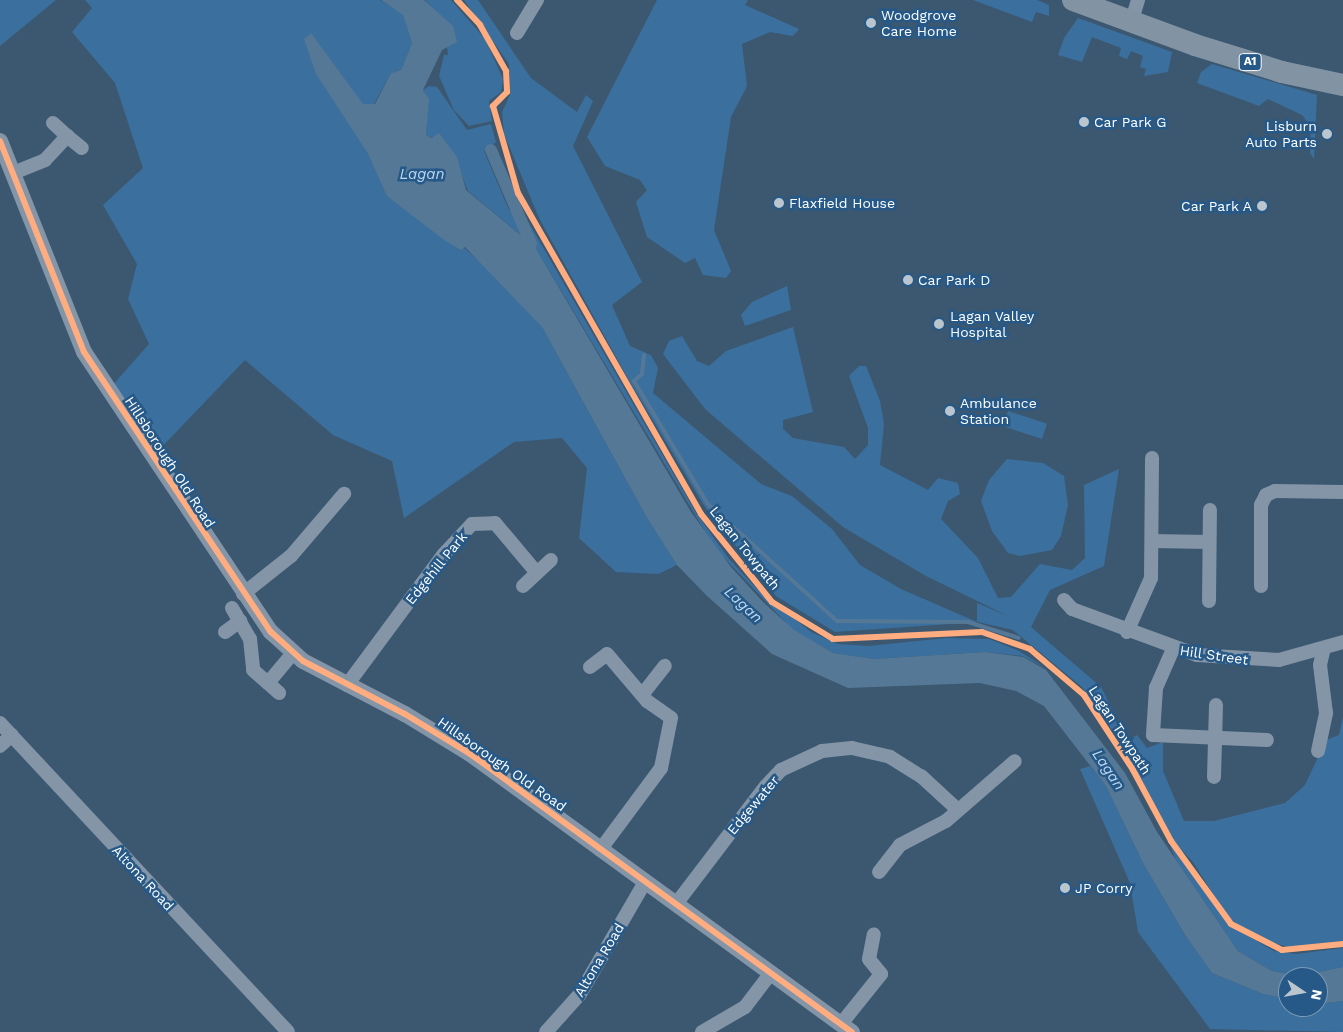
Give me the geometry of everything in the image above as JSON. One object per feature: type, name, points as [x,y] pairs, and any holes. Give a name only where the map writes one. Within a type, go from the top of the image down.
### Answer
[{"type":"highway","name":"A1","points":[[1073,0],[1131,23],[1282,72],[1343,85]]},
{"type":"street","points":[[516,32],[537,0]]},
{"type":"street","points":[[1131,23],[1138,0]]},
{"type":"street","points":[[53,123],[82,148]]},
{"type":"street","points":[[0,141],[13,173],[45,160],[68,136]]},
{"type":"street","name":"Hillsborough Old Road","points":[[13,173],[73,330],[107,390],[243,594],[271,632],[293,653],[347,685],[440,734],[846,1028]]},
{"type":"street","points":[[1127,632],[1151,578],[1152,458]]},
{"type":"street","points":[[1261,586],[1261,505],[1266,494],[1275,491],[1343,492]]},
{"type":"street","points":[[243,594],[291,556],[344,494]]},
{"type":"street","points":[[1209,601],[1210,510]]},
{"type":"street","name":"Edgehill Park","points":[[347,685],[444,554],[472,524],[495,523],[536,573]]},
{"type":"street","points":[[1152,540],[1209,542]]},
{"type":"street","points":[[522,586],[551,560]]},
{"type":"street","name":"Hill Street","points":[[1064,600],[1072,609],[1173,649],[1260,661],[1279,660],[1343,642]]},
{"type":"street","points":[[232,608],[250,639],[253,670],[273,688],[293,653]]},
{"type":"street","points":[[224,632],[240,621]]},
{"type":"street","points":[[1318,751],[1326,713],[1320,664],[1324,648]]},
{"type":"street","points":[[1173,649],[1156,688],[1153,735],[1267,740]]},
{"type":"street","points":[[590,667],[607,654],[642,696],[671,718],[661,768],[600,850]]},
{"type":"street","points":[[642,696],[665,666]]},
{"type":"street","points":[[1214,777],[1216,705]]},
{"type":"street","name":"Altona Road","points":[[0,722],[288,1032]]},
{"type":"street","points":[[0,746],[12,735]]},
{"type":"street","name":"Edgewater","points":[[676,904],[766,786],[796,761],[822,750],[852,748],[890,756],[921,776],[958,810]]},
{"type":"street","points":[[879,872],[900,845],[946,821],[1015,761]]},
{"type":"street","name":"Altona Road","points":[[546,1032],[580,994],[645,882]]},
{"type":"street","points":[[846,1028],[881,974],[869,959],[874,934]]},
{"type":"street","points":[[702,1032],[745,1007],[771,973]]},
{"type":"street","points":[[558,1032],[580,994]]},
{"type":"shaded area","points":[[0,0],[56,0],[0,46]]},
{"type":"shaded area","points":[[85,0],[380,0],[403,14],[412,43],[401,70],[391,73],[374,104],[363,104],[367,152],[375,169],[496,276],[542,327],[647,518],[677,565],[658,574],[616,572],[579,538],[587,468],[562,438],[514,442],[404,518],[392,461],[333,435],[245,360],[157,452],[111,387],[149,344],[128,299],[137,264],[103,205],[143,168],[115,83],[72,32],[92,8]]},
{"type":"shaded area","points":[[425,0],[451,0],[485,39],[503,79],[501,92],[489,101],[492,121],[469,126],[454,110],[439,76],[444,55],[448,55],[443,19]]},
{"type":"shaded area","points":[[464,0],[478,0],[531,78],[577,112],[586,95],[593,101],[573,146],[642,282],[612,305],[630,346],[651,355],[658,368],[653,393],[761,484],[792,496],[832,529],[860,565],[901,589],[977,622],[977,603],[1008,616],[926,576],[843,527],[705,409],[663,354],[669,341],[682,336],[697,361],[709,366],[726,351],[793,327],[813,412],[783,420],[783,429],[793,438],[844,447],[855,459],[868,445],[868,428],[849,376],[859,366],[866,366],[880,401],[884,424],[880,465],[928,490],[938,478],[958,483],[960,494],[948,501],[941,519],[978,558],[998,598],[1011,597],[1040,564],[1072,570],[1085,558],[1084,485],[1119,469],[1104,566],[1050,590],[1031,627],[1101,687],[1114,713],[1122,744],[1082,687],[1013,630],[978,622],[835,632],[776,596],[705,507],[631,384],[539,218],[504,134],[502,112],[510,95],[509,64]]},
{"type":"shaded area","points":[[657,0],[748,0],[745,5],[799,29],[793,36],[770,32],[742,44],[747,86],[731,117],[714,230],[731,271],[726,278],[703,275],[695,258],[685,263],[647,237],[636,202],[647,190],[640,180],[605,166],[587,137]]},
{"type":"shaded area","points":[[973,0],[1037,0],[1049,5],[1049,16],[1036,12],[1032,22]]},
{"type":"shaded area","points":[[1078,18],[1172,52],[1168,72],[1144,76],[1146,69],[1140,67],[1143,56],[1131,51],[1127,59],[1119,56],[1121,48],[1092,37],[1082,62],[1058,55],[1064,38]]},
{"type":"shaded area","points":[[1212,64],[1317,95],[1314,159],[1310,153],[1311,127],[1302,115],[1268,99],[1259,106],[1197,83],[1201,72]]},
{"type":"shaded area","points":[[429,86],[437,87],[467,130],[491,124],[496,142],[484,151],[509,210],[529,223],[696,513],[729,559],[756,588],[811,632],[838,644],[869,646],[946,638],[989,639],[1019,651],[1047,669],[1022,656],[985,652],[874,659],[833,653],[791,628],[715,548],[535,247],[468,191],[459,169],[435,139],[426,135],[428,99],[423,90]]},
{"type":"shaded area","points":[[787,286],[791,310],[745,326],[741,315],[752,302]]},
{"type":"shaded area","points":[[1008,411],[1047,424],[1042,439],[1003,426]]},
{"type":"shaded area","points":[[1007,459],[1043,463],[1064,476],[1068,505],[1061,536],[1052,550],[1020,556],[1008,553],[992,531],[981,501],[989,480]]},
{"type":"shaded area","points":[[1343,717],[1343,941],[1290,947],[1276,944],[1248,933],[1227,916],[1193,862],[1171,839],[1122,744],[1137,735],[1147,748],[1163,742],[1163,771],[1184,821],[1214,821],[1285,803],[1305,785],[1326,740],[1339,735]]},
{"type":"shaded area","points":[[1090,766],[1106,786],[1143,863],[1185,935],[1212,973],[1263,994],[1278,997],[1278,1017],[1328,1017],[1328,1003],[1343,1001],[1343,1032],[1210,1029],[1138,932],[1130,883],[1080,769]]},
{"type":"shaded area","points":[[1168,840],[1229,925],[1274,951],[1296,954],[1343,948],[1343,967],[1328,970],[1328,967],[1278,967],[1278,972],[1272,971],[1238,951],[1176,860]]},
{"type":"water","name":"Lagan","points":[[381,0],[424,0],[453,26],[457,42],[442,50],[423,90],[429,99],[426,135],[432,138],[439,133],[457,157],[466,190],[535,247],[691,512],[731,567],[764,603],[793,629],[833,653],[874,659],[985,652],[1023,657],[1046,670],[1125,773],[1157,832],[1238,951],[1272,971],[1278,972],[1278,997],[1263,994],[1212,973],[1185,935],[1143,863],[1106,786],[1044,706],[1016,691],[980,683],[848,688],[772,654],[706,595],[677,565],[647,518],[542,327],[465,247],[461,250],[444,240],[387,196],[367,152],[316,74],[304,39],[311,33],[363,104],[375,104],[391,73],[401,70],[412,43],[403,15]]},
{"type":"water","name":"Lagan","points":[[1343,967],[1343,1001],[1328,1003],[1328,970]]},
{"type":"waterway","points":[[491,150],[531,244]]},
{"type":"waterway","points":[[644,355],[642,374],[634,381],[708,504],[837,621],[968,622],[1019,638]]},
{"type":"cycle path","name":"Lagan Towpath","points":[[457,0],[480,25],[506,71],[507,92],[493,106],[518,193],[701,514],[772,602],[833,639],[982,632],[1030,649],[1084,695],[1133,770],[1171,841],[1231,924],[1282,950],[1343,944]]},
{"type":"cycle path","points":[[0,141],[84,352],[271,632],[303,661],[405,714],[469,753],[852,1032]]},
{"type":"place","name":"Woodgrove Care Home","points":[[871,23]]},
{"type":"place","name":"Car Park G","points":[[1084,122]]},
{"type":"place","name":"Lisburn Auto Parts","points":[[1327,134]]},
{"type":"place","name":"Flaxfield House","points":[[779,203]]},
{"type":"place","name":"Car Park A","points":[[1262,206]]},
{"type":"place","name":"Car Park D","points":[[908,280]]},
{"type":"place","name":"Lagan Valley Hospital","points":[[939,324]]},
{"type":"place","name":"Ambulance Station","points":[[950,411]]},
{"type":"place","name":"JP Corry","points":[[1065,888]]}]
